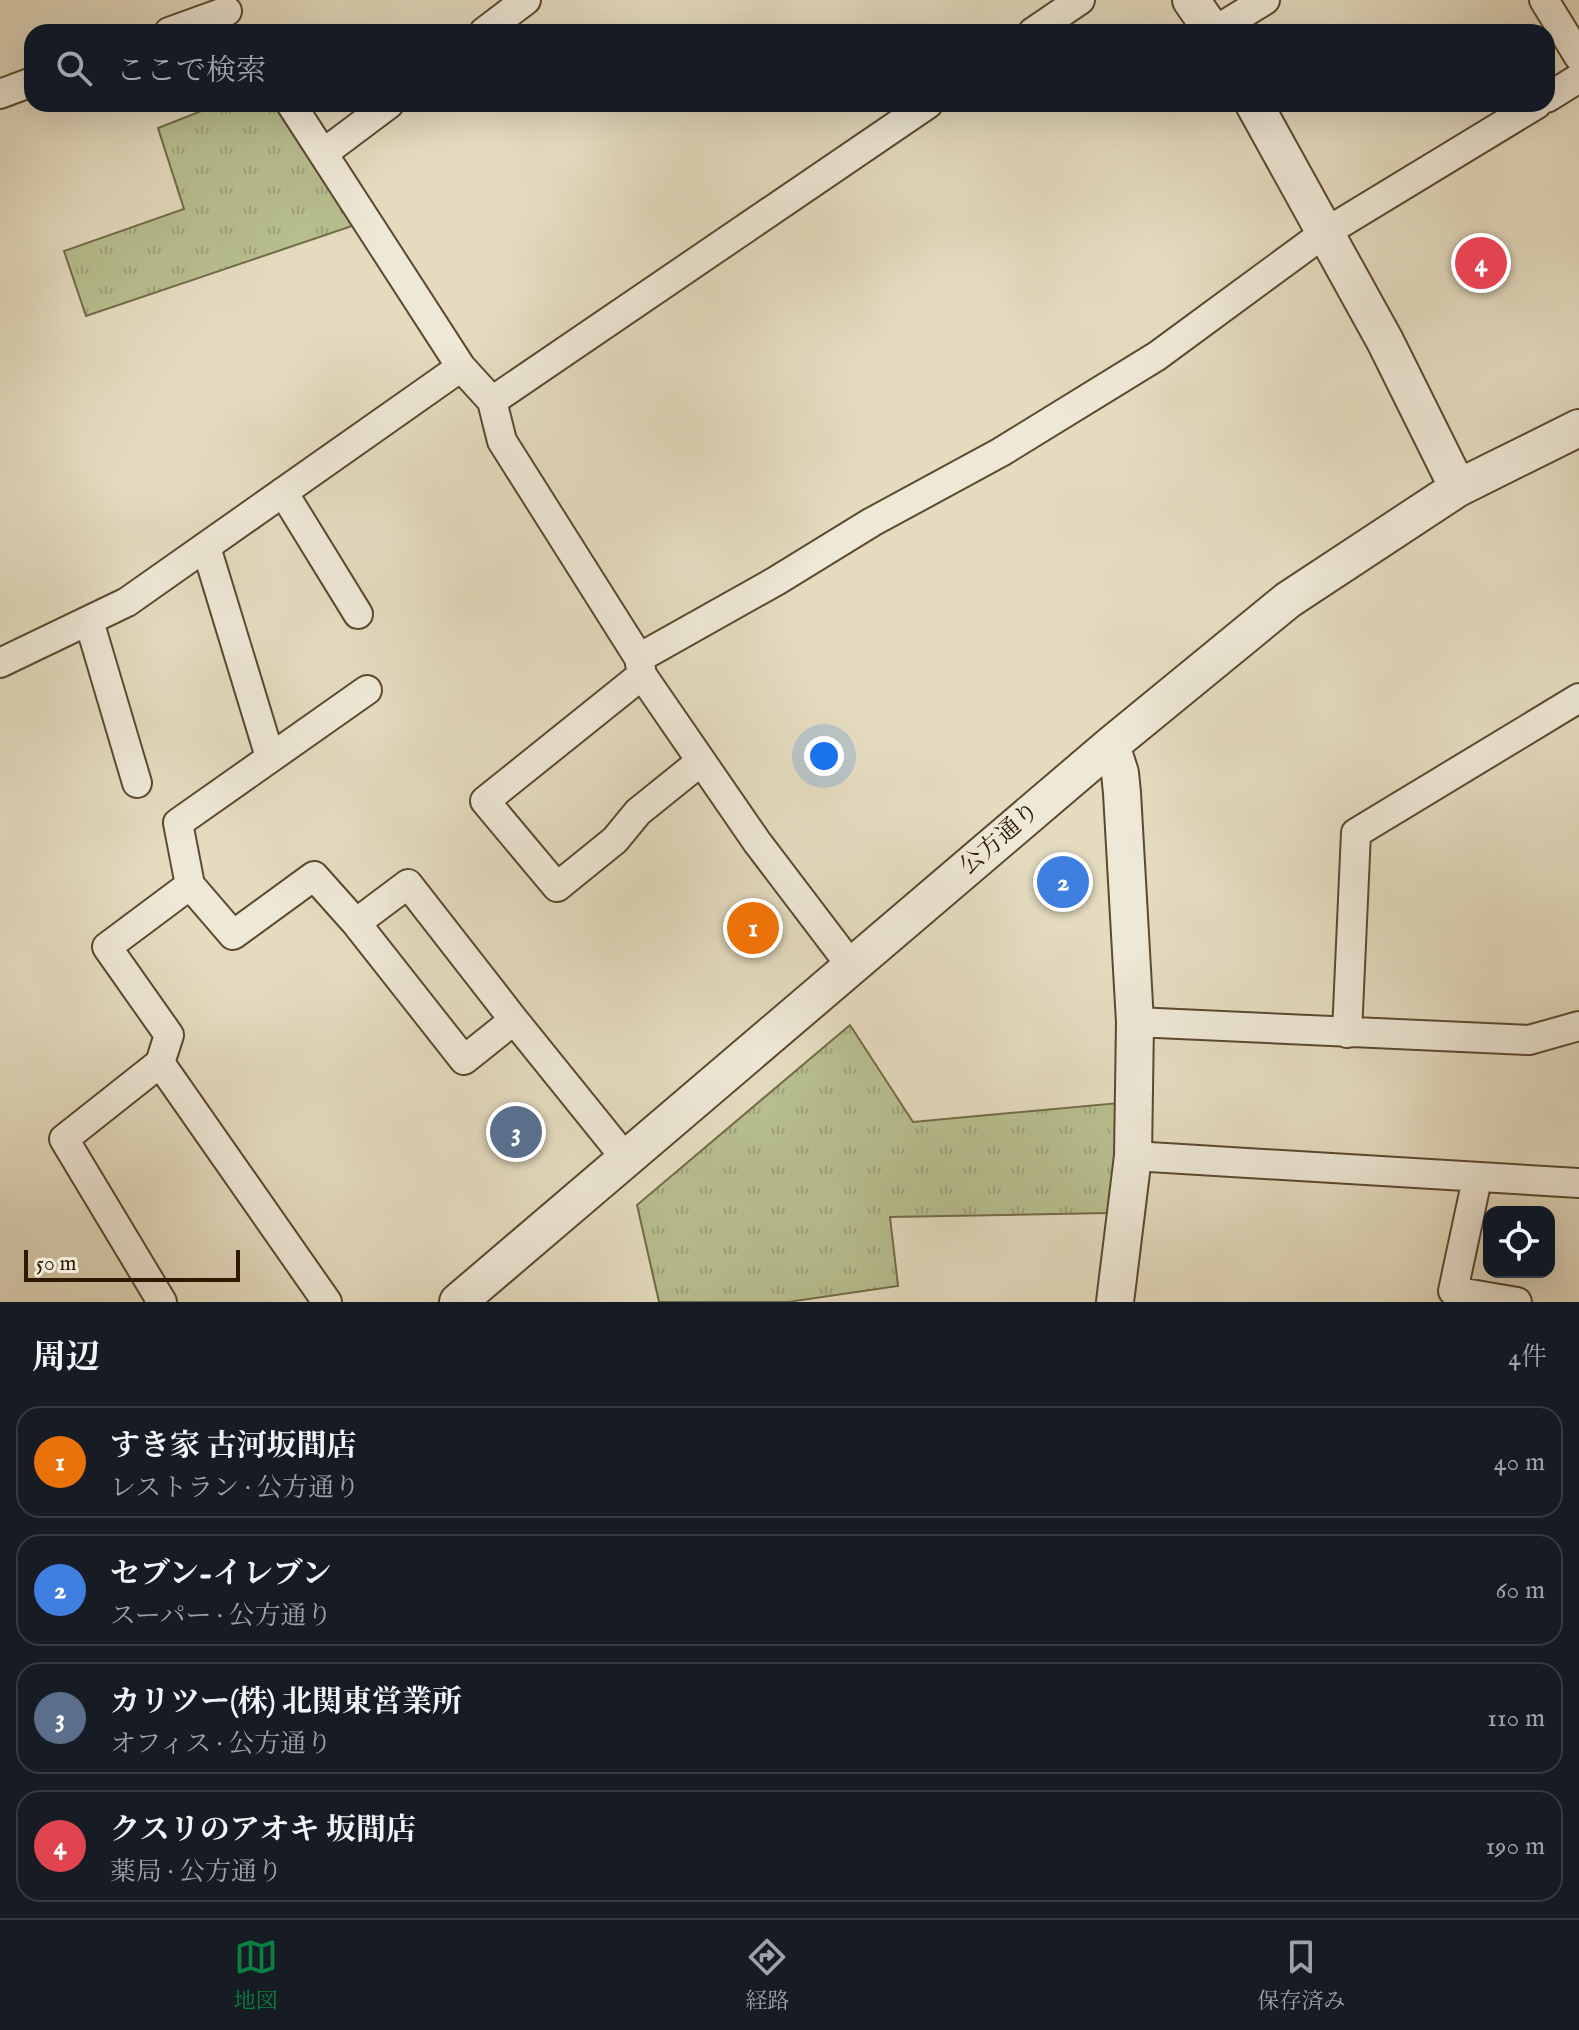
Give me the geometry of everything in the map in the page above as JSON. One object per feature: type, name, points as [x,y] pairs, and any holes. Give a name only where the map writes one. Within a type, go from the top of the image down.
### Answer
[{"type":"street","points":[[494,24],[526,0]]},
{"type":"street","points":[[1045,24],[1080,0]]},
{"type":"street","points":[[1191,0],[1208,24]]},
{"type":"street","points":[[1226,24],[1265,0]]},
{"type":"street","points":[[1544,0],[1579,57]]},
{"type":"street","points":[[196,24],[229,14]]},
{"type":"street","points":[[1555,93],[1579,78]]},
{"type":"street","points":[[0,94],[24,85]]},
{"type":"street","points":[[297,112],[461,367],[492,401],[502,441],[700,762],[852,967]]},
{"type":"street","points":[[325,152],[378,112]]},
{"type":"street","points":[[492,401],[916,112]]},
{"type":"street","points":[[1258,112],[1323,234],[1385,341],[1458,488]]},
{"type":"street","points":[[700,762],[638,812],[615,840],[557,887],[485,801],[640,667],[872,522],[1001,452],[1157,356],[1323,234],[1524,112]]},
{"type":"street","points":[[0,663],[127,602],[461,367]]},
{"type":"street","name":"公方通り","points":[[458,1302],[1111,745],[1288,600],[1458,488],[1579,428]]},
{"type":"street","points":[[283,492],[358,614]]},
{"type":"street","points":[[206,547],[270,757]]},
{"type":"street","points":[[89,621],[137,783]]},
{"type":"street","points":[[367,690],[178,823],[190,885],[233,935],[314,876],[356,923],[464,1060],[514,1020]]},
{"type":"street","points":[[1347,1033],[1356,833],[1579,698]]},
{"type":"street","points":[[1111,745],[1120,773],[1122,793],[1135,1022],[1133,1156],[1115,1302]]},
{"type":"street","points":[[356,923],[408,884],[627,1160]]},
{"type":"street","points":[[162,1302],[64,1139],[160,1063],[169,1035],[107,947],[190,885]]},
{"type":"street","points":[[1135,1022],[1529,1040],[1579,1026]]},
{"type":"street","points":[[160,1063],[327,1302]]},
{"type":"street","points":[[1133,1156],[1579,1183]]},
{"type":"street","points":[[1477,1179],[1453,1291],[1517,1302]]},
{"type":"green space","points":[[199,112],[286,112],[355,225],[86,316],[64,251],[184,209],[158,128]]},
{"type":"green space","points":[[850,1025],[913,1122],[1119,1103],[1120,1153],[1108,1213],[890,1217],[898,1286],[788,1302],[659,1302],[637,1205]]},
{"type":"place","name":"クスリのアオキ 坂間店","points":[[1481,263]]},
{"type":"place","name":"セブン-イレブン","points":[[1063,882]]},
{"type":"place","name":"すき家 古河坂間店","points":[[753,928]]},
{"type":"place","name":"カリツー(株) 北関東営業所","points":[[516,1132]]}]
